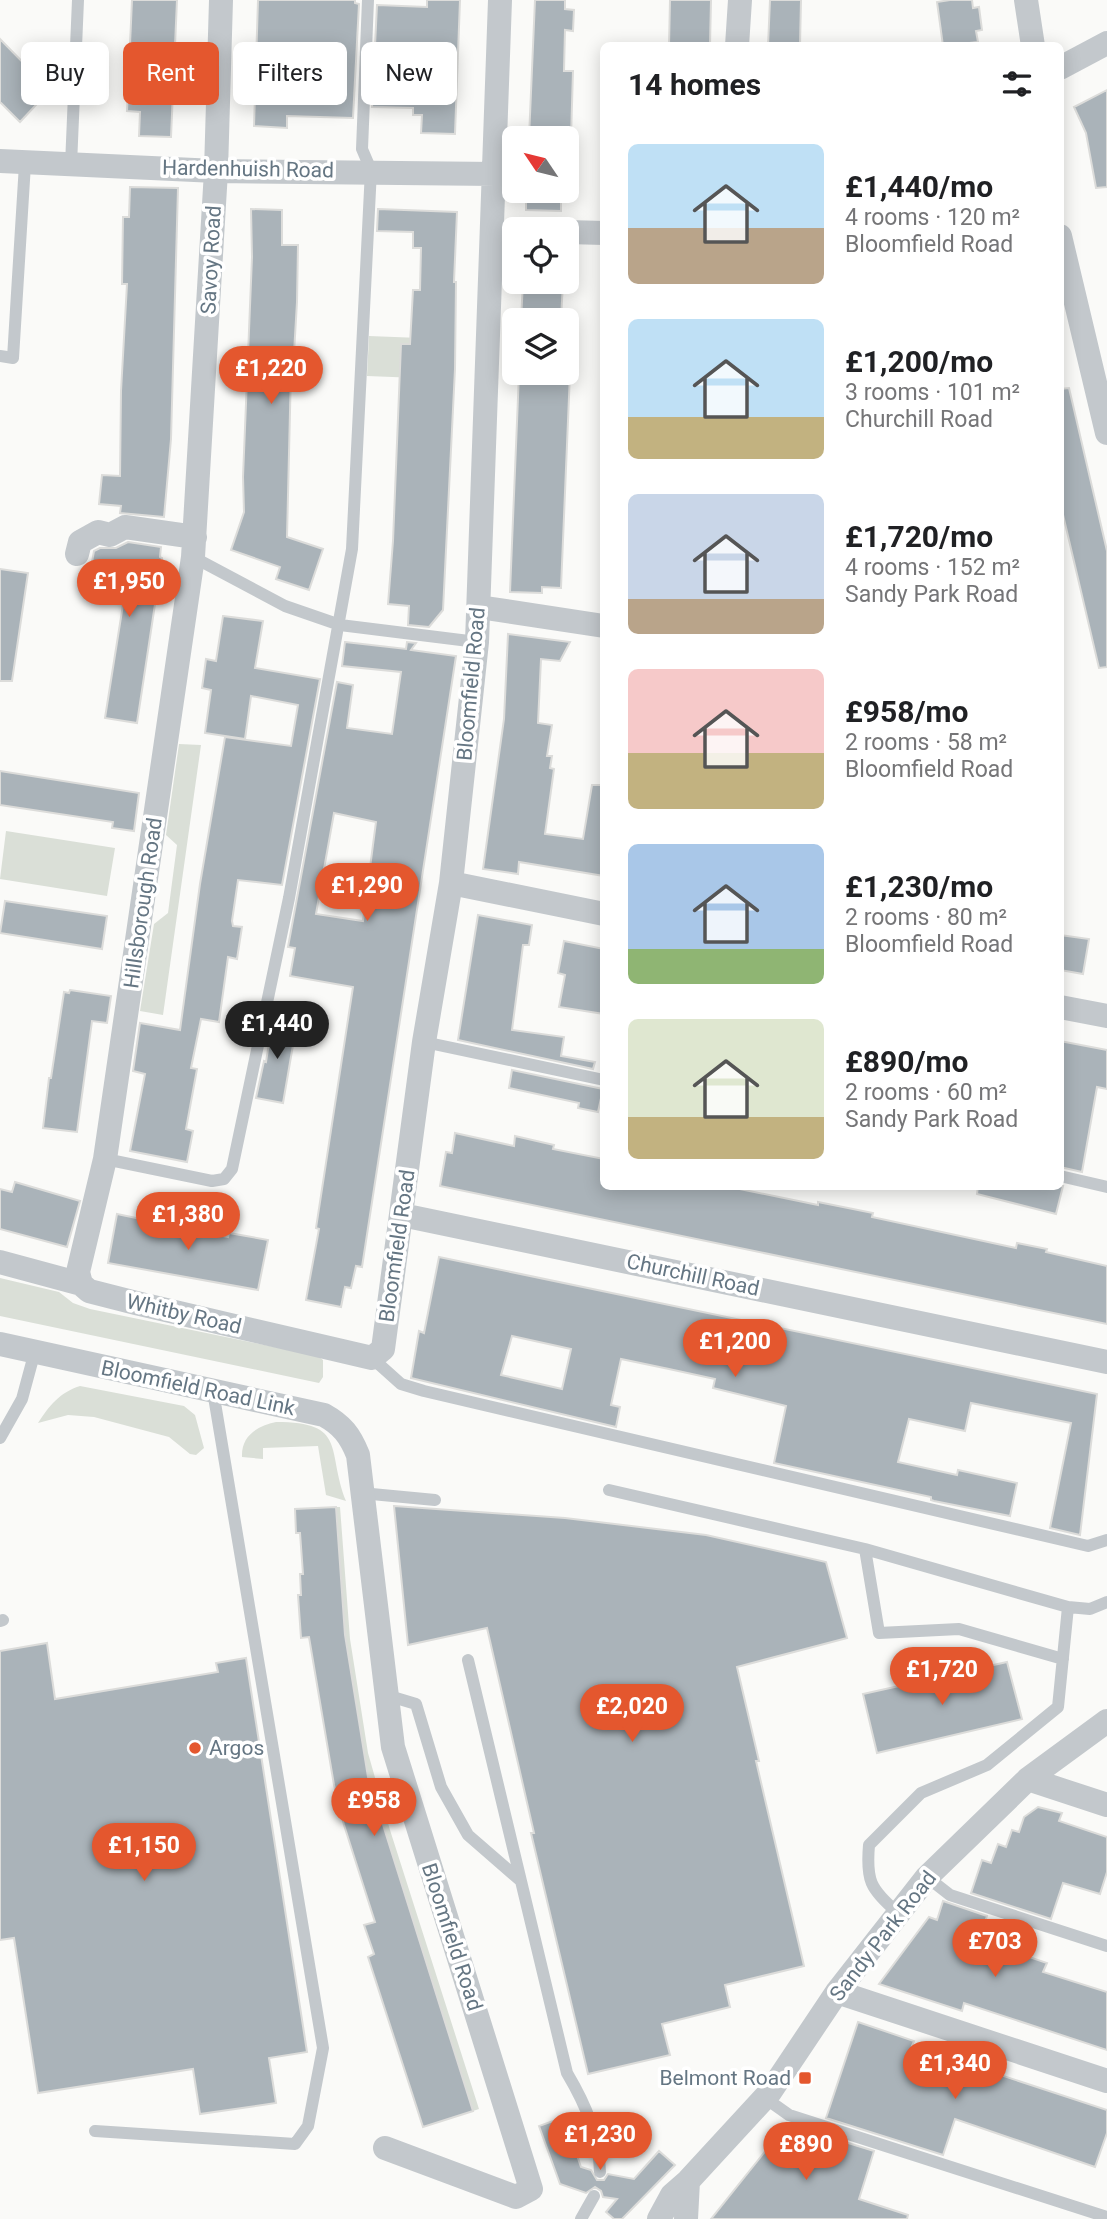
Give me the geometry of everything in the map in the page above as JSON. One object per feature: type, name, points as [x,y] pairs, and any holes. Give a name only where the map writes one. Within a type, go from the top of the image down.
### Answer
[{"type":"street","name":"Savoy Road","points":[[195,537],[216,171],[221,0]]},
{"type":"street","name":"Bloomfield Road","points":[[500,0],[496,174],[502,217]]},
{"type":"street","points":[[737,42],[740,0]]},
{"type":"street","points":[[1026,0],[1032,42]]},
{"type":"street","points":[[1064,66],[1107,43]]},
{"type":"street","name":"Hardenhuish Road","points":[[0,161],[216,171],[371,170],[496,174]]},
{"type":"street","points":[[579,232],[600,233]]},
{"type":"street","points":[[1064,248],[1097,344],[1107,433]]},
{"type":"street","name":"Bloomfield Road","points":[[372,1358],[383,1349],[424,1042],[451,883],[477,642],[502,259]]},
{"type":"street","points":[[77,554],[80,542],[95,529],[110,535],[125,527],[195,537]]},
{"type":"street","name":"Hillsborough Road","points":[[81,1284],[78,1272],[105,1159],[195,537]]},
{"type":"street","points":[[479,607],[600,625]]},
{"type":"street","points":[[451,883],[600,913]]},
{"type":"street","points":[[1064,1008],[1107,1016]]},
{"type":"street","name":"Churchill Road","points":[[402,1215],[1107,1362]]},
{"type":"street","name":"Whitby Road","points":[[0,1262],[81,1284],[89,1291],[372,1358]]},
{"type":"street","name":"Bloomfield Road Link","points":[[0,1345],[324,1415],[338,1423],[350,1437],[358,1455],[360,1484]]},
{"type":"street","name":"Bloomfield Road","points":[[360,1484],[393,1747],[531,2189],[516,2197],[385,2148]]},
{"type":"street","name":"Sandy Park Road","points":[[659,2219],[672,2195],[765,2098],[837,1992],[927,1877],[1028,1779],[1107,1721]]},
{"type":"street","points":[[1028,1779],[1107,1805]]},
{"type":"street","points":[[837,1992],[1107,2081]]},
{"type":"street","points":[[686,2219],[688,2181]]},
{"type":"lane","points":[[71,165],[78,0]]},
{"type":"lane","points":[[105,1159],[212,1181],[224,1179],[232,1169],[289,898],[352,549],[371,170],[362,149],[368,0]]},
{"type":"lane","points":[[0,356],[13,358],[25,164]]},
{"type":"lane","points":[[195,537],[285,606],[340,625],[477,642]]},
{"type":"lane","points":[[424,1042],[600,1079]]},
{"type":"lane","points":[[1064,1177],[1107,1187]]},
{"type":"lane","points":[[0,1437],[22,1399],[35,1351]]},
{"type":"lane","points":[[372,1358],[401,1384],[435,1394],[1088,1546],[1107,1540]]},
{"type":"lane","points":[[95,2131],[295,2144],[308,2126],[323,2048],[213,1391]]},
{"type":"lane","points":[[360,1484],[435,1500]]},
{"type":"lane","points":[[609,1490],[865,1549],[1068,1606],[1090,1609],[1107,1602]]},
{"type":"lane","points":[[865,1549],[879,1633],[959,1629],[1063,1658]]},
{"type":"lane","points":[[897,1912],[876,1894],[867,1871],[869,1845],[921,1793],[987,1765],[1058,1707],[1068,1606]]},
{"type":"lane","points":[[468,1660],[567,2073],[582,2097],[599,2145],[600,2172]]},
{"type":"lane","points":[[386,1695],[416,1704],[441,1787],[468,1835],[521,1881]]},
{"type":"lane","points":[[927,1877],[950,1895],[1107,1946]]},
{"type":"lane","points":[[765,2098],[789,2115],[1107,2217]]},
{"type":"lane","points":[[582,2219],[594,2196]]},
{"type":"shaded area","points":[[369,336],[420,338],[419,344],[401,344],[400,371],[418,378],[367,376]]},
{"type":"shaded area","points":[[179,744],[201,745],[163,1015],[140,1011],[154,924],[168,913],[177,845],[166,835]]},
{"type":"shaded area","points":[[6,831],[115,848],[107,896],[0,879]]},
{"type":"shaded area","points":[[0,1278],[59,1292],[73,1303],[90,1309],[318,1356],[323,1360],[323,1377],[319,1383],[0,1316]]},
{"type":"shaded area","points":[[80,1386],[184,1406],[195,1415],[204,1448],[196,1455],[190,1454],[169,1437],[94,1417],[68,1415],[38,1423],[56,1400]]},
{"type":"shaded area","points":[[276,1422],[299,1423],[314,1427],[325,1434],[334,1454],[346,1501],[326,1495],[318,1446],[263,1448],[263,1459],[242,1457],[247,1438],[263,1426]]},
{"type":"shaded area","points":[[336,1507],[340,1507],[350,1639],[368,1753],[479,2109],[473,2111],[368,1777],[345,1635]]},
{"type":"building","points":[[132,0],[177,0],[175,42],[130,42]]},
{"type":"building","points":[[258,0],[355,0],[355,3],[359,4],[353,118],[287,116],[287,128],[254,126],[255,105],[347,105],[347,42],[257,42]]},
{"type":"building","points":[[427,0],[460,0],[457,80],[457,42],[375,42],[377,5],[427,7]]},
{"type":"building","points":[[535,0],[565,0],[565,9],[574,10],[573,31],[565,30],[564,71],[573,71],[571,126],[530,126]]},
{"type":"building","points":[[670,0],[711,0],[710,42],[669,42]]},
{"type":"building","points":[[770,0],[801,0],[800,42],[768,42]]},
{"type":"building","points":[[972,0],[973,8],[979,7],[982,30],[976,31],[978,42],[942,42],[937,2]]},
{"type":"building","points":[[0,39],[21,60],[21,105],[36,105],[20,122],[0,102]]},
{"type":"building","points":[[1107,90],[1107,187],[1096,188],[1086,133],[1074,107]]},
{"type":"building","points":[[127,105],[172,105],[171,137],[139,136],[140,112],[127,111]]},
{"type":"building","points":[[456,105],[455,134],[421,133],[422,115],[413,115],[413,108],[372,107]]},
{"type":"building","points":[[130,187],[178,188],[171,439],[164,517],[120,513],[121,506],[99,504],[102,475],[120,476],[127,284],[122,284],[123,217],[129,217]]},
{"type":"building","points":[[526,203],[561,203],[561,211],[526,210]]},
{"type":"building","points":[[251,209],[282,210],[282,245],[298,245],[297,302],[291,370],[287,537],[323,549],[309,590],[276,579],[280,567],[231,550],[244,512],[252,257]]},
{"type":"building","points":[[378,209],[457,212],[454,282],[455,369],[443,610],[429,627],[408,625],[409,606],[388,604],[401,344],[410,344],[413,290],[420,290],[421,248],[413,248],[413,232],[377,231]]},
{"type":"building","points":[[522,294],[562,294],[562,308],[522,308]]},
{"type":"building","points":[[519,385],[569,385],[561,588],[542,587],[542,593],[510,592]]},
{"type":"building","points":[[1069,388],[1107,551],[1107,667],[1099,668],[1064,519],[1064,389]]},
{"type":"building","points":[[128,542],[161,547],[162,558],[137,723],[105,718],[125,592],[88,584],[94,551],[100,548],[116,548]]},
{"type":"building","points":[[0,569],[28,573],[12,681],[0,681]]},
{"type":"building","points":[[223,616],[263,621],[255,668],[320,679],[282,885],[238,880],[232,921],[233,926],[242,927],[237,959],[228,957],[219,1022],[201,1019],[191,1068],[197,1069],[186,1129],[193,1131],[187,1162],[130,1151],[145,1074],[133,1071],[140,1023],[180,1030],[200,884],[225,737],[291,746],[298,705],[251,696],[245,739],[205,733],[211,690],[202,688],[206,659],[216,661]]},
{"type":"building","points":[[508,634],[570,642],[560,661],[541,659],[538,723],[552,725],[547,756],[552,756],[550,768],[554,769],[545,834],[583,839],[592,785],[600,785],[600,875],[519,862],[518,874],[483,869],[504,719]]},
{"type":"building","points":[[345,642],[406,649],[407,642],[416,643],[411,650],[456,656],[362,1267],[356,1266],[351,1288],[345,1287],[341,1307],[306,1300],[319,1229],[316,1228],[353,987],[290,976],[295,948],[288,947],[337,682],[353,685],[347,728],[392,734],[401,672],[342,666]],"holes":[[[334,813],[376,822],[363,921],[316,914]]]},
{"type":"building","points":[[0,771],[139,793],[134,831],[112,828],[113,822],[0,805]]},
{"type":"building","points":[[5,901],[107,916],[102,949],[0,933]]},
{"type":"building","points":[[478,915],[532,925],[529,945],[523,945],[512,1030],[564,1037],[561,1056],[595,1062],[593,1069],[458,1040]]},
{"type":"building","points":[[1064,936],[1089,939],[1083,974],[1064,971]]},
{"type":"building","points":[[564,941],[600,948],[600,1013],[559,1007],[565,975],[558,973]]},
{"type":"building","points":[[70,990],[111,996],[107,1023],[92,1021],[77,1132],[43,1128],[64,992],[69,993]]},
{"type":"building","points":[[273,1018],[297,1022],[283,1103],[256,1098],[264,1061],[266,1062]]},
{"type":"building","points":[[1064,1042],[1107,1050],[1107,1089],[1097,1087],[1082,1172],[1064,1168]]},
{"type":"building","points":[[512,1070],[600,1088],[600,1103],[598,1112],[578,1108],[579,1103],[509,1088]]},
{"type":"building","points":[[455,1133],[514,1146],[515,1136],[554,1145],[553,1149],[600,1158],[600,1190],[745,1190],[873,1213],[872,1217],[1016,1248],[1017,1243],[1047,1249],[1046,1252],[1107,1266],[1107,1324],[440,1186],[446,1152],[452,1153]]},
{"type":"building","points":[[15,1182],[80,1201],[67,1247],[0,1229],[0,1189],[12,1192]]},
{"type":"building","points":[[978,1190],[1062,1190],[1056,1214],[977,1194]]},
{"type":"building","points":[[117,1214],[228,1237],[229,1233],[268,1240],[258,1290],[108,1263]]},
{"type":"building","points":[[439,1257],[1097,1394],[1080,1535],[1050,1528],[1071,1423],[971,1403],[965,1431],[909,1419],[898,1462],[957,1475],[958,1470],[1017,1483],[1010,1516],[774,1463],[786,1406],[713,1388],[715,1379],[621,1359],[611,1405],[620,1407],[616,1427],[411,1378],[419,1331],[424,1333]],"holes":[[[512,1336],[571,1349],[562,1389],[501,1375]]]},
{"type":"building","points":[[394,1506],[565,1518],[706,1535],[826,1562],[847,1638],[737,1667],[804,1966],[725,1985],[730,2007],[662,2024],[670,2055],[588,2074],[531,1833],[534,1833],[487,1628],[408,1645]]},
{"type":"building","points":[[336,1507],[345,1635],[368,1777],[473,2111],[423,2127],[368,1957],[374,1954],[364,1925],[375,1922],[334,1785],[309,1637],[301,1638],[298,1595],[301,1595],[300,1574],[303,1574],[295,1509]]},
{"type":"building","points":[[47,1643],[55,1699],[218,1672],[216,1663],[246,1658],[307,2052],[269,2058],[276,2103],[200,2114],[193,2069],[38,2093],[14,1938],[0,1940],[0,1651]]},
{"type":"building","points":[[1007,1662],[1022,1719],[877,1753],[863,1694]]},
{"type":"building","points":[[1038,1807],[1062,1813],[1059,1821],[1107,1837],[1107,1872],[1100,1894],[1063,1883],[1051,1919],[971,1893],[982,1860],[991,1863],[998,1844],[1006,1847],[1012,1830],[1019,1832],[1024,1817]]},
{"type":"building","points":[[943,1901],[987,1916],[979,1940],[1047,1963],[1043,1972],[1107,1992],[1107,2050],[964,2003],[962,2011],[879,1984],[929,1917],[937,1920]]},
{"type":"building","points":[[858,2022],[914,2041],[912,2046],[1107,2110],[1107,2133],[1095,2167],[955,2119],[943,2155],[826,2118]]},
{"type":"building","points":[[564,2117],[581,2167],[591,2170],[597,2180],[604,2180],[608,2174],[634,2179],[659,2151],[675,2165],[622,2219],[614,2219],[606,2212],[617,2199],[603,2197],[601,2191],[595,2187],[586,2193],[560,2184],[539,2126]]},
{"type":"building","points":[[787,2124],[874,2151],[859,2199],[908,2215],[907,2219],[711,2219]]},
{"type":"place","name":"Argos","points":[[195,1748]]},
{"type":"place","name":"Belmont Road","points":[[805,2078]]}]
